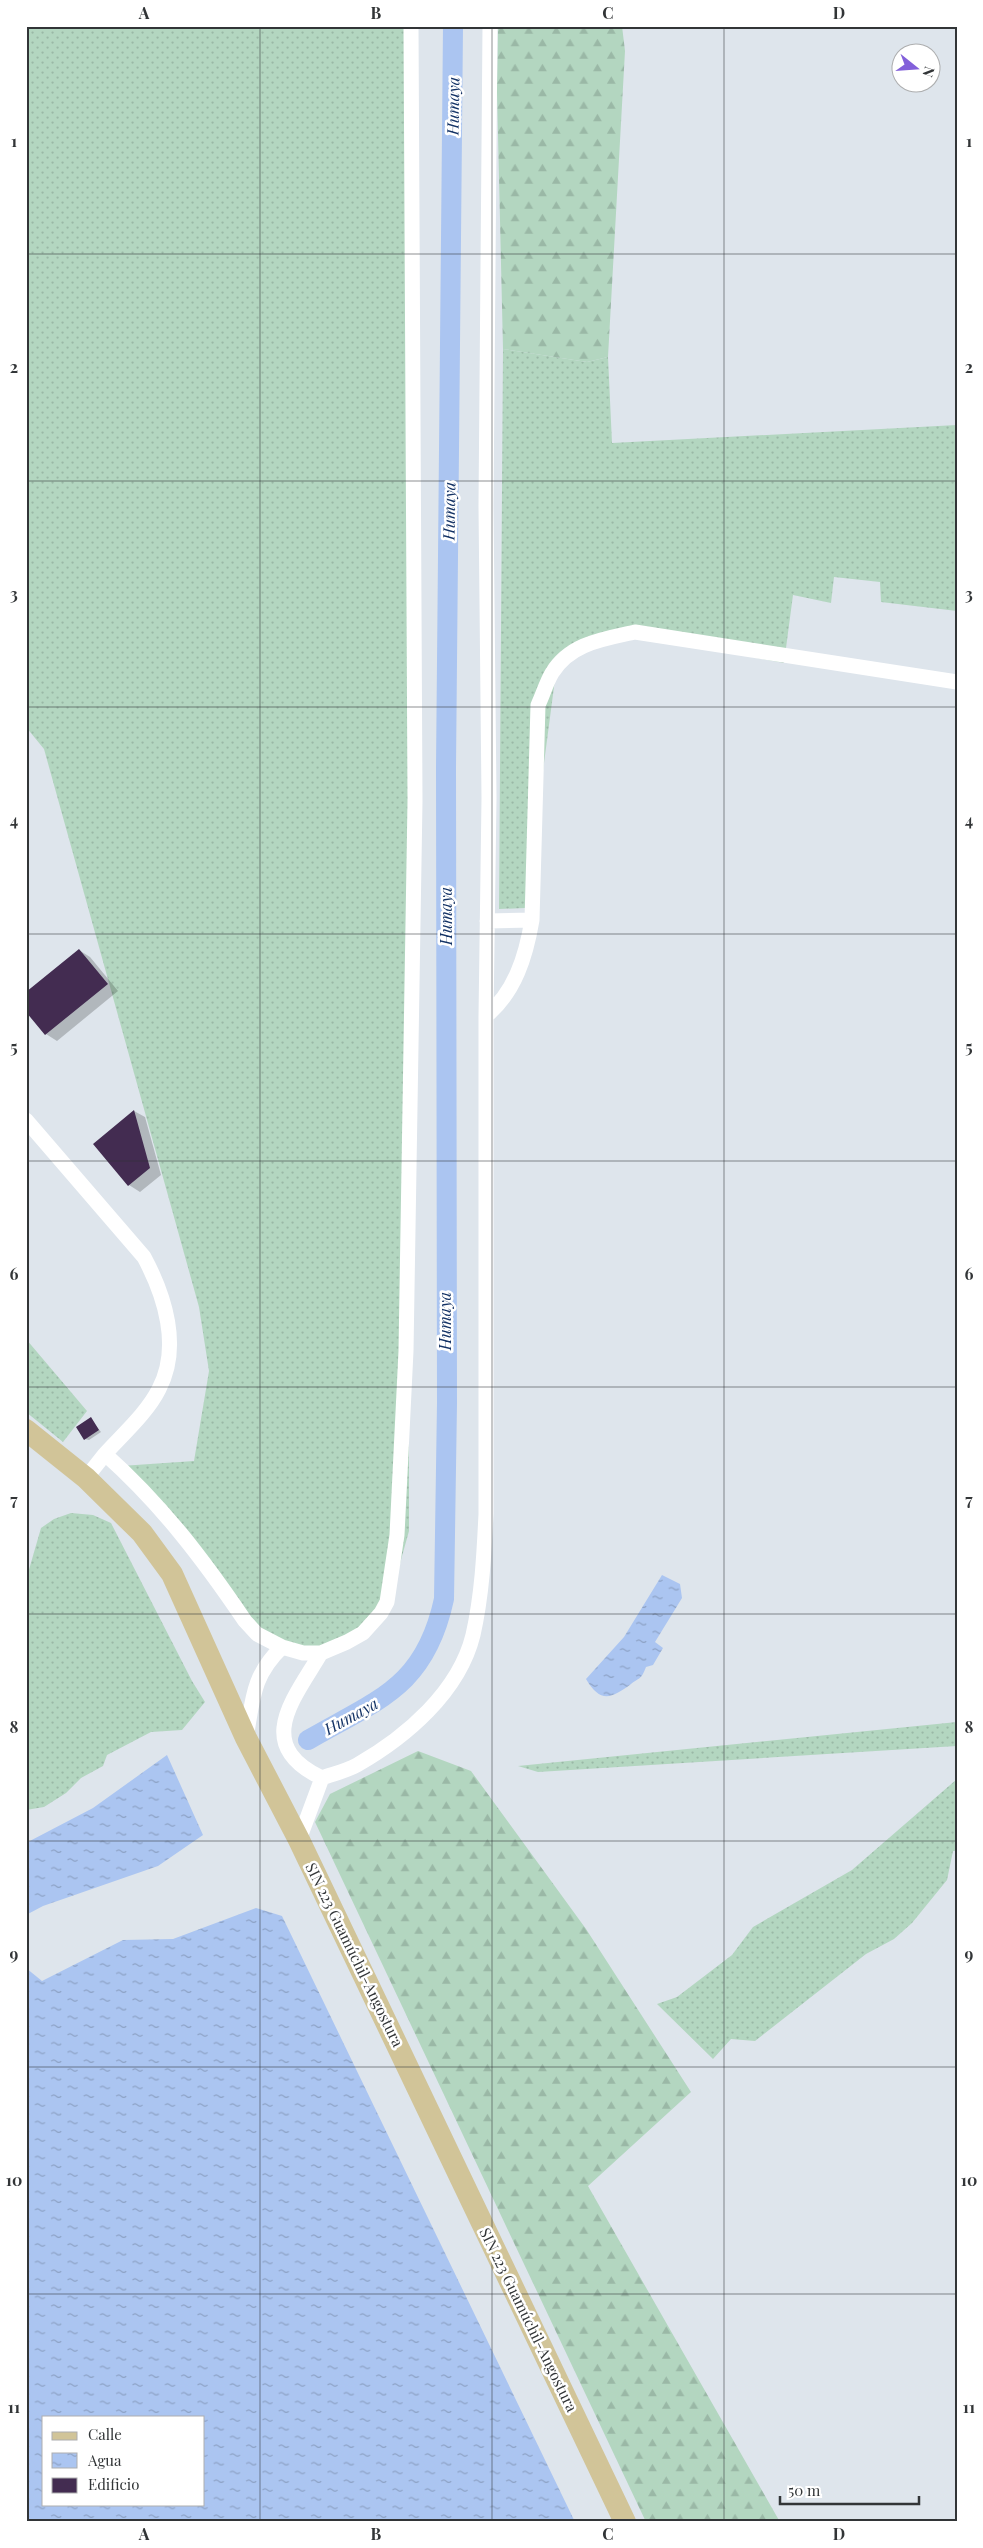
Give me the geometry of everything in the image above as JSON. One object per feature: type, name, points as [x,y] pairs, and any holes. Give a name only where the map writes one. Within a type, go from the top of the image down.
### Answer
[{"type":"main road","name":"SIN 223 Guamúchil-Angostura","points":[[26,1430],[86,1478],[142,1533],[172,1574],[246,1738],[299,1840],[625,2522]]},
{"type":"street","points":[[105,1454],[157,1503],[179,1529],[245,1621],[257,1634],[282,1647],[303,1653],[321,1653],[363,1633],[381,1613],[387,1602],[397,1536],[403,1447],[415,801],[411,26]]},
{"type":"street","points":[[322,1778],[356,1766],[401,1736],[425,1713],[455,1675],[472,1636],[483,1576],[486,1514],[486,1016],[489,798],[486,496],[490,26]]},
{"type":"street","points":[[486,1016],[498,1006],[519,970],[528,946],[532,920],[538,706],[552,674],[569,653],[591,642],[635,632],[957,682]]},
{"type":"street","points":[[487,921],[532,920]]},
{"type":"street","points":[[26,1120],[144,1257],[153,1273],[164,1306],[171,1357],[166,1374],[150,1404],[86,1478]]},
{"type":"street","points":[[246,1738],[259,1675],[267,1662],[282,1647]]},
{"type":"street","points":[[321,1653],[292,1704],[284,1724],[284,1743],[294,1761],[322,1778]]},
{"type":"street","points":[[299,1840],[322,1778]]},
{"type":"green space","points":[[26,26],[409,26],[409,1531],[389,1603],[320,1659],[257,1639],[121,1466],[194,1461],[209,1371],[199,1307],[44,749],[26,727]]},
{"type":"green space","points":[[498,26],[622,26],[625,51],[608,357],[587,362],[503,349],[497,92]]},
{"type":"green space","points":[[503,349],[587,362],[608,357],[612,443],[957,425],[957,611],[881,602],[880,582],[834,577],[831,603],[793,595],[784,663],[643,637],[594,639],[557,664],[525,908],[499,909]]},
{"type":"green space","points":[[26,1339],[87,1411],[63,1442],[26,1412]]},
{"type":"green space","points":[[71,1513],[93,1515],[111,1523],[192,1681],[205,1702],[182,1730],[151,1732],[107,1755],[103,1766],[81,1778],[66,1793],[44,1807],[26,1810],[26,1580],[41,1528],[54,1519]]},
{"type":"green space","points":[[957,1722],[957,1746],[538,1772],[518,1766]]},
{"type":"green space","points":[[418,1751],[471,1771],[586,1929],[691,2092],[588,2186],[780,2522],[646,2522],[315,1822],[330,1794]]},
{"type":"green space","points":[[957,1779],[957,1851],[953,1851],[947,1880],[912,1923],[894,1939],[866,1954],[755,2041],[731,2039],[713,2059],[657,2004],[677,1997],[732,1955],[753,1927],[852,1870]]},
{"type":"water","points":[[662,1575],[680,1584],[682,1598],[655,1642],[663,1648],[653,1665],[646,1667],[640,1678],[618,1693],[606,1696],[601,1695],[591,1687],[586,1679],[624,1637]]},
{"type":"water","points":[[167,1755],[203,1835],[158,1866],[43,1906],[26,1915],[26,1843],[93,1808]]},
{"type":"water","points":[[256,1908],[282,1916],[575,2522],[26,2522],[26,1968],[42,1981],[123,1940],[173,1939]]},
{"type":"building","points":[[79,949],[108,984],[45,1035],[26,1012],[26,992]]},
{"type":"building","points":[[134,1110],[150,1168],[128,1186],[93,1144]]},
{"type":"building","points":[[91,1417],[99,1430],[84,1440],[76,1427]]},
{"type":"waterway","name":"Humaya","points":[[308,1740],[377,1701],[396,1687],[425,1652],[436,1629],[444,1599],[447,1403],[446,768],[453,26]]}]
